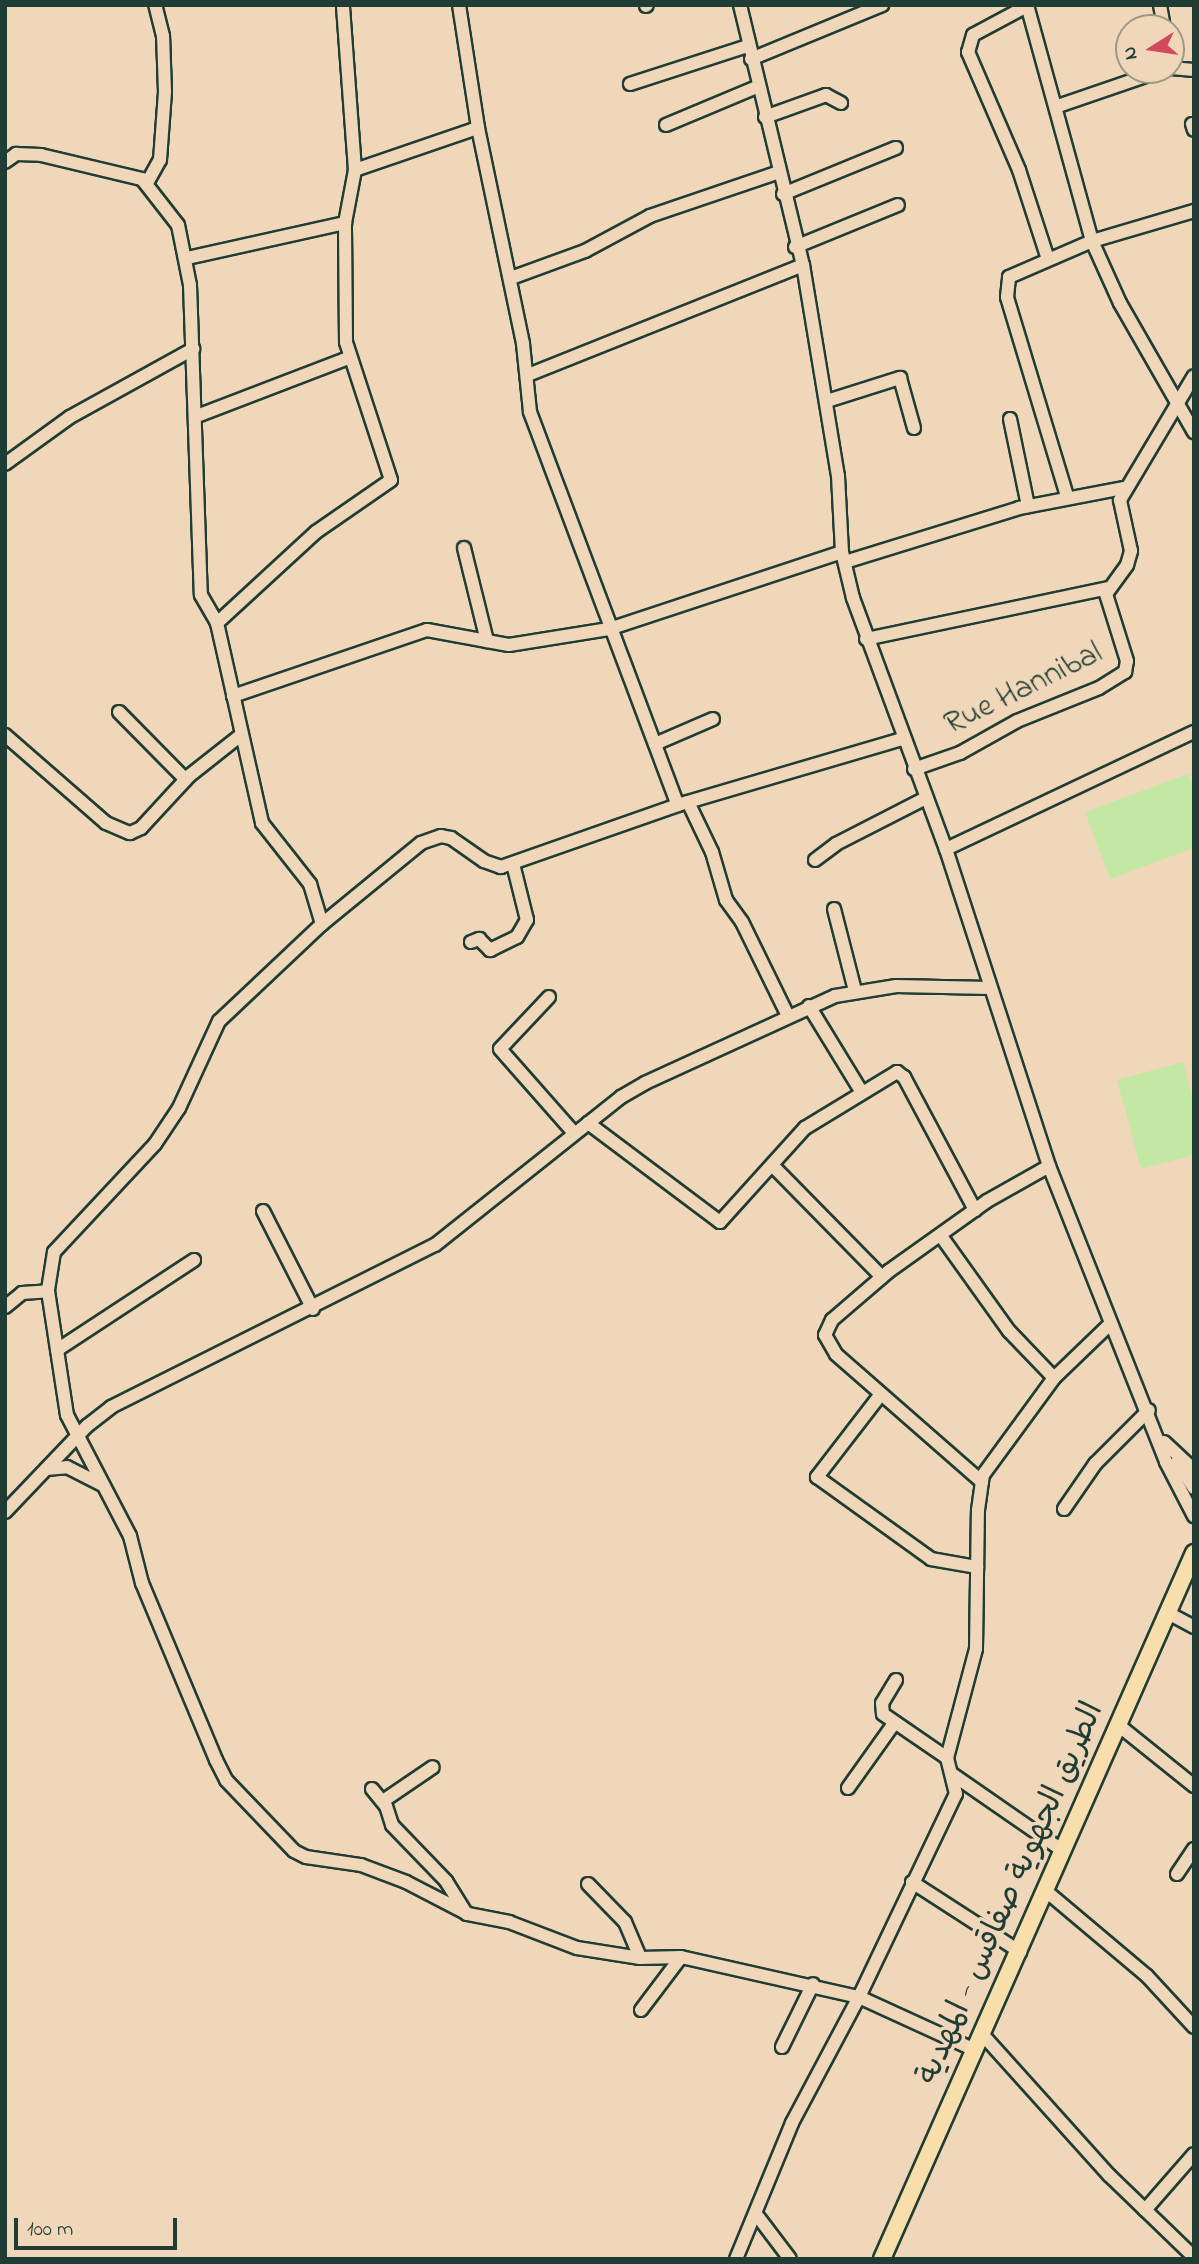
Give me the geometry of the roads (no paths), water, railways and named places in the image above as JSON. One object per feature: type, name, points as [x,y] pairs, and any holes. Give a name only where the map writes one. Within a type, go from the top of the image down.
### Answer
[{"type":"main road","name":"الطريق الجهوية صفاقس - المهدية","points":[[882,2259],[1020,1952],[1117,1724],[1194,1553]]},
{"type":"street","points":[[147,183],[160,160],[165,92],[163,36],[155,5]]},
{"type":"street","points":[[216,623],[316,532],[391,480],[348,358],[345,223],[355,170],[343,5]]},
{"type":"street","points":[[459,5],[478,128],[511,278],[537,436],[655,744],[683,804],[712,852],[726,900],[742,922],[788,1016]]},
{"type":"street","points":[[740,5],[794,247],[803,265],[827,401],[844,557],[866,639],[924,799],[946,849],[1049,1166],[1109,1325],[1149,1410],[1166,1462],[1194,1516]]},
{"type":"street","points":[[630,84],[750,52],[882,5]]},
{"type":"street","points":[[1048,259],[1019,170],[968,52],[973,35],[1027,6],[1058,106],[1092,241],[1120,303],[1194,432]]},
{"type":"street","points":[[1058,106],[1122,84]]},
{"type":"street","points":[[666,125],[757,87]]},
{"type":"street","points":[[765,117],[826,95],[841,103]]},
{"type":"street","points":[[355,170],[478,128]]},
{"type":"street","points":[[783,194],[896,148]]},
{"type":"street","points":[[5,162],[16,155],[41,155],[129,174],[147,183],[172,216],[187,258],[197,416],[199,579],[205,606],[216,623],[262,823],[310,884],[322,924]]},
{"type":"street","points":[[511,278],[585,251],[650,216],[779,172]]},
{"type":"street","points":[[794,247],[898,205]]},
{"type":"street","points":[[1067,496],[1007,297],[1009,277],[1092,241],[1194,211]]},
{"type":"street","points":[[187,258],[345,223]]},
{"type":"street","points":[[528,375],[803,265]]},
{"type":"street","points":[[5,464],[70,417],[193,349]]},
{"type":"street","points":[[197,416],[348,358]]},
{"type":"street","points":[[866,639],[1107,588],[1127,565],[1131,551],[1120,515],[1124,488],[1194,376]]},
{"type":"street","points":[[827,401],[900,378],[914,428]]},
{"type":"street","points":[[1010,419],[1028,506]]},
{"type":"street","points":[[233,696],[427,630],[509,645],[609,629],[844,557],[1028,506],[1067,496],[1124,488]]},
{"type":"street","points":[[464,548],[487,641]]},
{"type":"street","name":"Rue Hannibal","points":[[914,769],[960,753],[1017,721],[1121,676],[1127,661],[1107,588]]},
{"type":"street","points":[[120,712],[186,780]]},
{"type":"street","points":[[655,744],[713,719]]},
{"type":"street","points":[[946,849],[1194,732]]},
{"type":"street","points":[[5,735],[97,815],[122,831],[135,833],[186,780],[241,735]]},
{"type":"street","points":[[902,739],[683,804],[513,864],[493,866],[451,838],[433,837],[322,924],[219,1021],[179,1108],[155,1144],[54,1252],[48,1291],[67,1415],[130,1536],[142,1583],[226,1780],[299,1855],[361,1865],[406,1882],[468,1914],[509,1922],[577,1948],[640,1958],[681,1957],[813,1984],[859,1997],[975,2050]]},
{"type":"street","points":[[815,860],[836,844],[880,825],[924,799]]},
{"type":"street","points":[[471,942],[479,939],[490,950],[517,937],[527,919],[513,864]]},
{"type":"street","points":[[834,909],[855,991]]},
{"type":"street","points":[[5,1512],[111,1407],[313,1309],[435,1245],[574,1133],[645,1083],[809,1006],[855,991],[896,986],[990,988]]},
{"type":"street","points":[[549,997],[500,1049],[574,1133]]},
{"type":"street","points":[[809,1006],[861,1091]]},
{"type":"street","points":[[588,1123],[720,1223],[805,1128],[892,1073],[904,1077],[975,1210]]},
{"type":"street","points":[[772,1165],[882,1277]]},
{"type":"street","points":[[982,1482],[830,1349],[825,1335],[832,1320],[882,1277],[975,1210],[1049,1166]]},
{"type":"street","points":[[263,1211],[313,1309]]},
{"type":"street","points":[[941,1236],[1009,1331],[1054,1378]]},
{"type":"street","points":[[57,1350],[194,1260]]},
{"type":"street","points":[[5,1307],[22,1293],[48,1291]]},
{"type":"street","points":[[736,2259],[792,2123],[859,1997],[956,1794],[947,1758],[976,1649],[982,1482],[988,1465],[1054,1378],[1109,1325]]},
{"type":"street","points":[[881,1394],[817,1478],[931,1559],[977,1567]]},
{"type":"street","points":[[1064,1509],[1095,1464],[1149,1410]]},
{"type":"street","points":[[1158,1433],[1194,1488]]},
{"type":"street","points":[[1171,1453],[1194,1470]]},
{"type":"street","points":[[46,1469],[67,1467],[104,1487]]},
{"type":"street","points":[[1168,1612],[1194,1627]]},
{"type":"street","points":[[896,1680],[881,1707],[893,1725],[947,1758]]},
{"type":"street","points":[[1117,1724],[1194,1786]]},
{"type":"street","points":[[848,1788],[893,1725]]},
{"type":"street","points":[[383,1801],[433,1768]]},
{"type":"street","points":[[952,1774],[1063,1851]]},
{"type":"street","points":[[372,1789],[383,1801],[392,1825],[446,1881],[468,1914]]},
{"type":"street","points":[[1177,1874],[1194,1849]]},
{"type":"street","points":[[912,1882],[1020,1952]]},
{"type":"street","points":[[588,1884],[625,1922],[640,1958]]},
{"type":"street","points":[[1045,1891],[1147,1976],[1194,2027]]},
{"type":"street","points":[[641,2010],[681,1957]]},
{"type":"street","points":[[782,2047],[813,1984]]},
{"type":"street","points":[[982,2034],[1145,2210],[1194,2257]]},
{"type":"street","points":[[1145,2210],[1194,2154]]},
{"type":"street","points":[[756,2214],[790,2259]]}]
